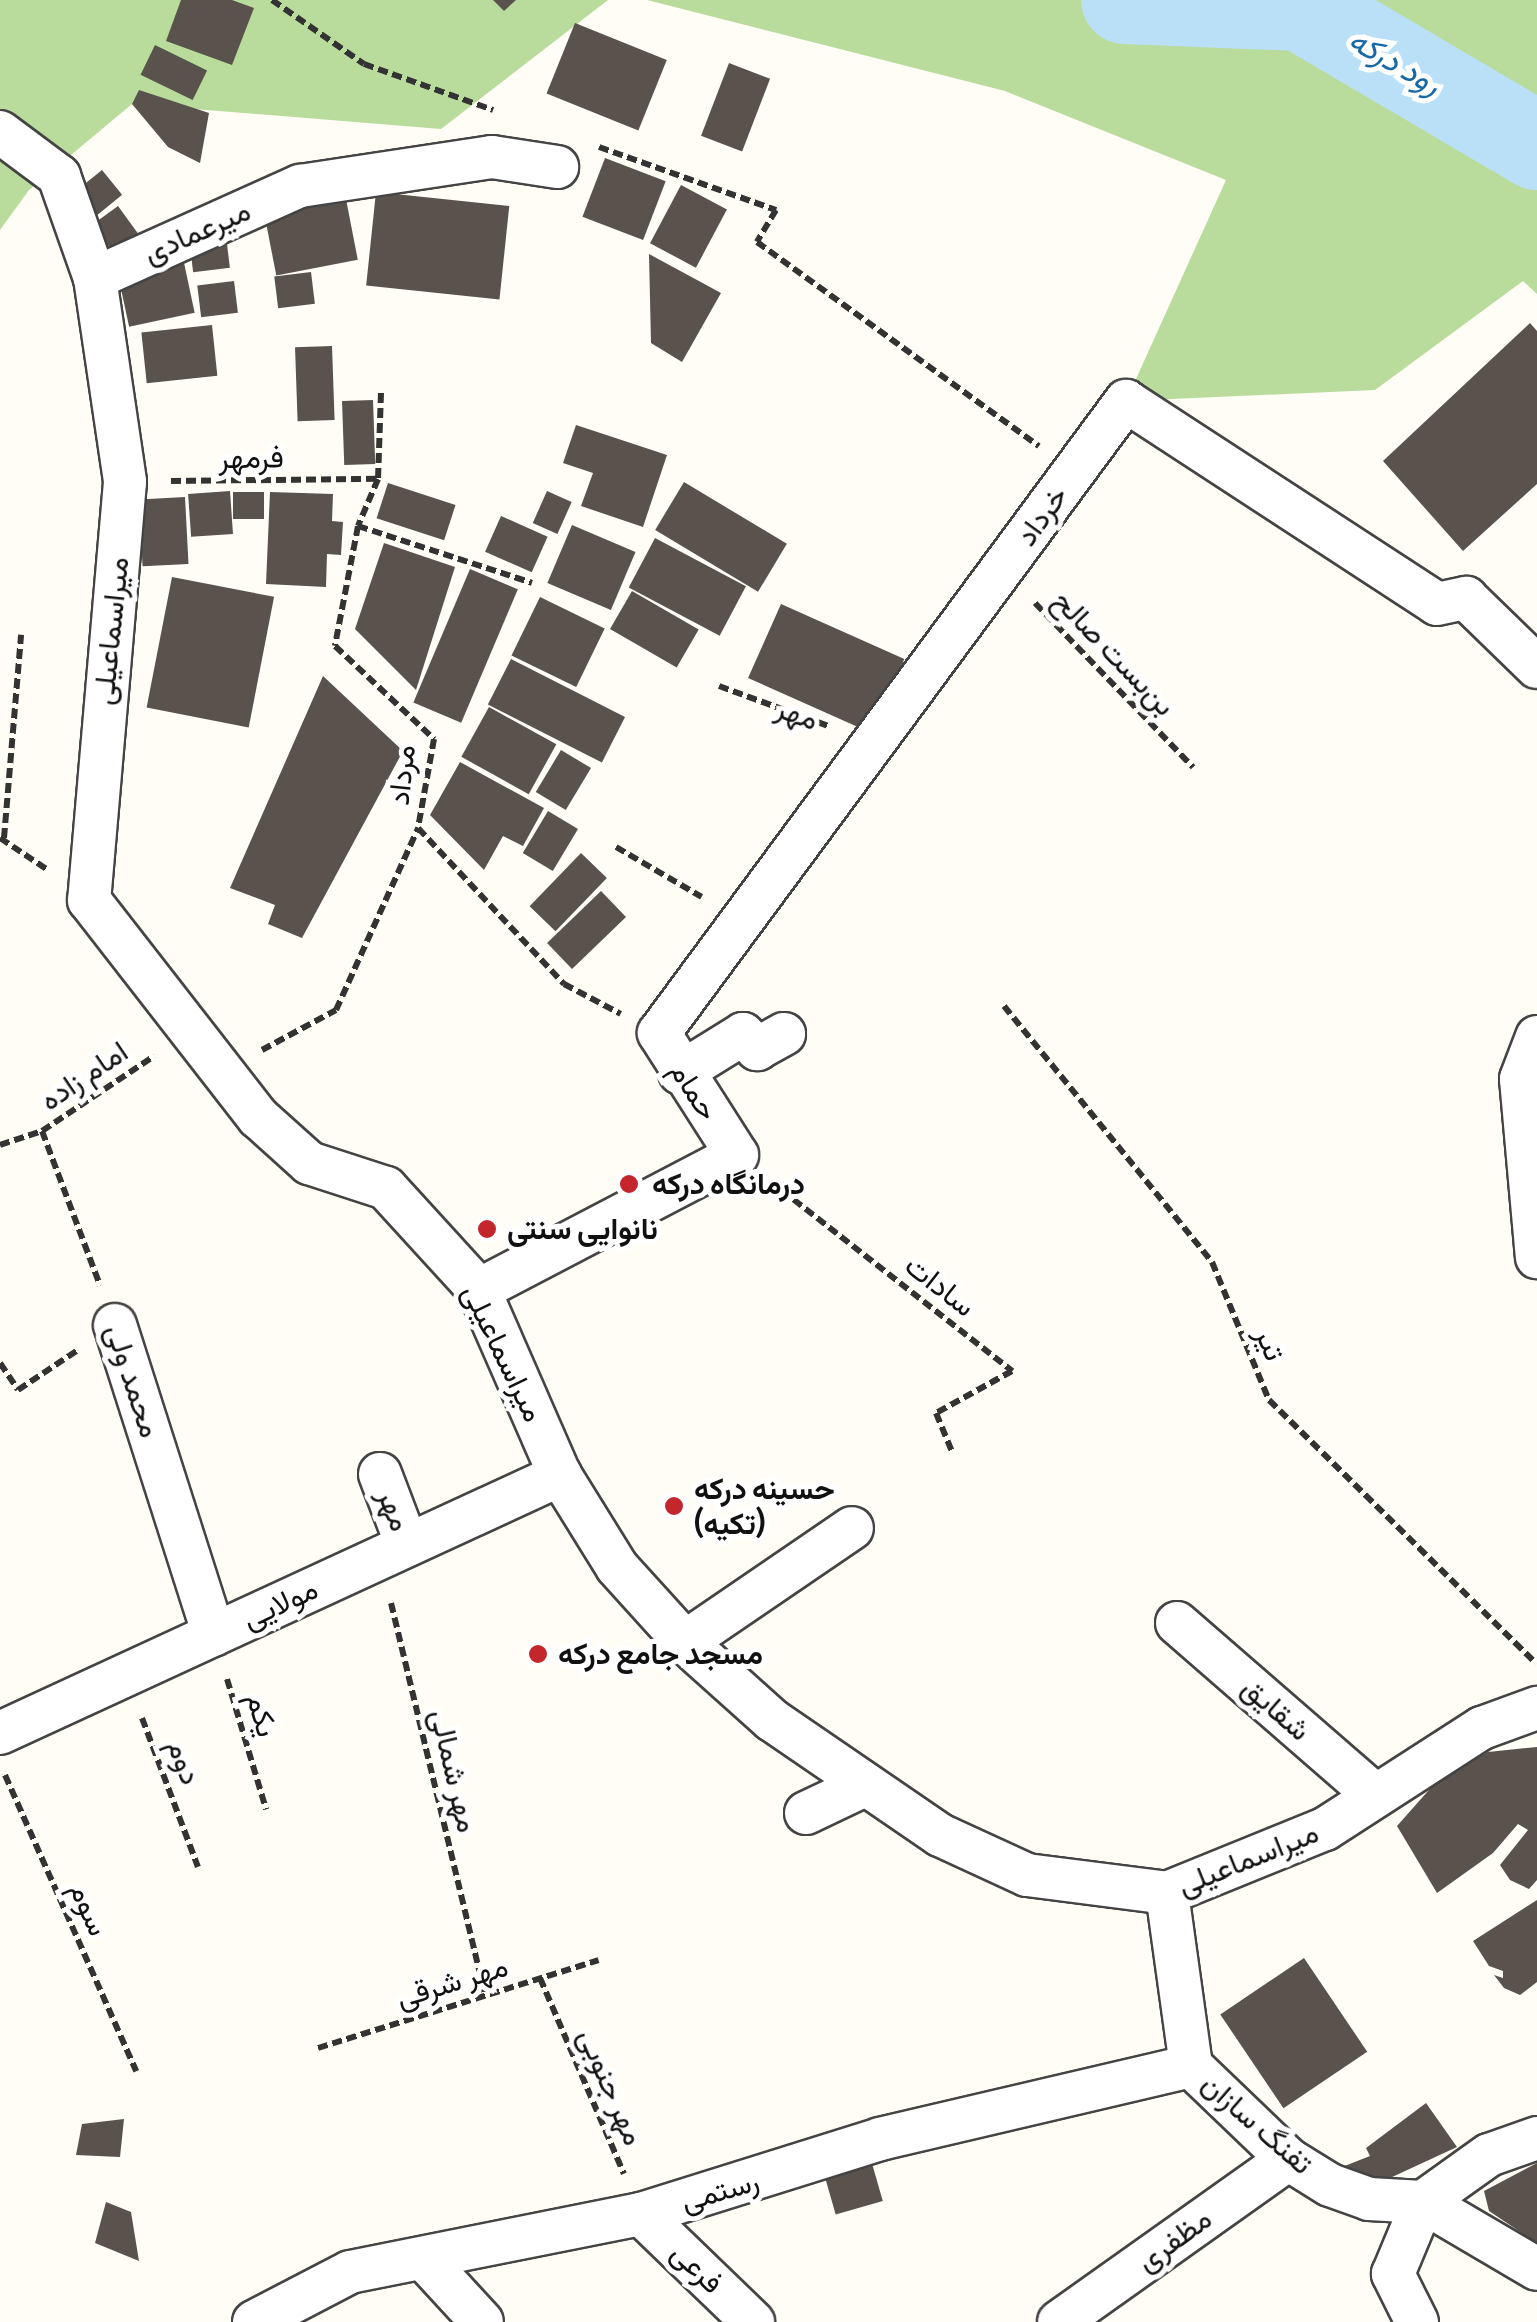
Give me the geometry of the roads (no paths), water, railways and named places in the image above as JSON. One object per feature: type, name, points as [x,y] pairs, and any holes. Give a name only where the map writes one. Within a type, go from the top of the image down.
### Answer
[{"type":"street","name":"میراسماعیلی","points":[[0,132],[60,176],[94,278],[125,482],[89,900],[189,1034],[224,1070],[258,1117],[310,1164],[386,1188],[479,1290],[560,1475],[617,1567],[685,1642],[772,1720],[940,1835],[1027,1875],[1167,1893],[1325,1830],[1482,1728],[1537,1708]]},
{"type":"street","name":"میرعمادی","points":[[94,278],[300,186],[492,157],[570,154]]},
{"type":"street","name":"خرداد","points":[[659,1033],[1126,401],[1437,604],[1466,598],[1537,667]]},
{"type":"street","name":"حمام","points":[[479,1290],[737,1155],[680,1074],[659,1033]]},
{"type":"street","points":[[680,1074],[743,1034],[758,1049],[784,1034]]},
{"type":"street","points":[[1537,1037],[1520,1079],[1537,1258]]},
{"type":"street","name":"محمد ولی","points":[[115,1324],[214,1635]]},
{"type":"street","name":"مهر","points":[[380,1474],[394,1552]]},
{"type":"street","name":"مولایی","points":[[0,1733],[560,1475]]},
{"type":"street","points":[[685,1642],[852,1528]]},
{"type":"street","name":"شقایق","points":[[1177,1623],[1375,1795]]},
{"type":"street","points":[[806,1813],[865,1785]]},
{"type":"street","name":"تفنگ سازان","points":[[1167,1893],[1191,2066],[1288,2158],[1330,2185],[1369,2199],[1423,2202],[1537,2269]]},
{"type":"street","name":"رستمی","points":[[254,2322],[350,2272],[641,2214],[880,2138],[1191,2066]]},
{"type":"street","points":[[1418,2322],[1393,2274],[1423,2202],[1489,2155],[1537,2138]]},
{"type":"street","name":"مظفری","points":[[1060,2322],[1288,2158]]},
{"type":"street","name":"فرعی","points":[[641,2214],[752,2322]]},
{"type":"street","points":[[425,2260],[482,2322]]},
{"type":"waterway","name":"رود درکه","points":[[1125,0],[1301,7],[1537,146]]},
{"type":"place","name":"درمانگاه درکه","points":[[629,1184]]},
{"type":"place","name":"نانوایی سنتی","points":[[487,1229]]},
{"type":"place","name":"حسینه درکه (تکیه)","points":[[674,1506]]},
{"type":"place","name":"مسجد جامع درکه","points":[[538,1654]]}]
